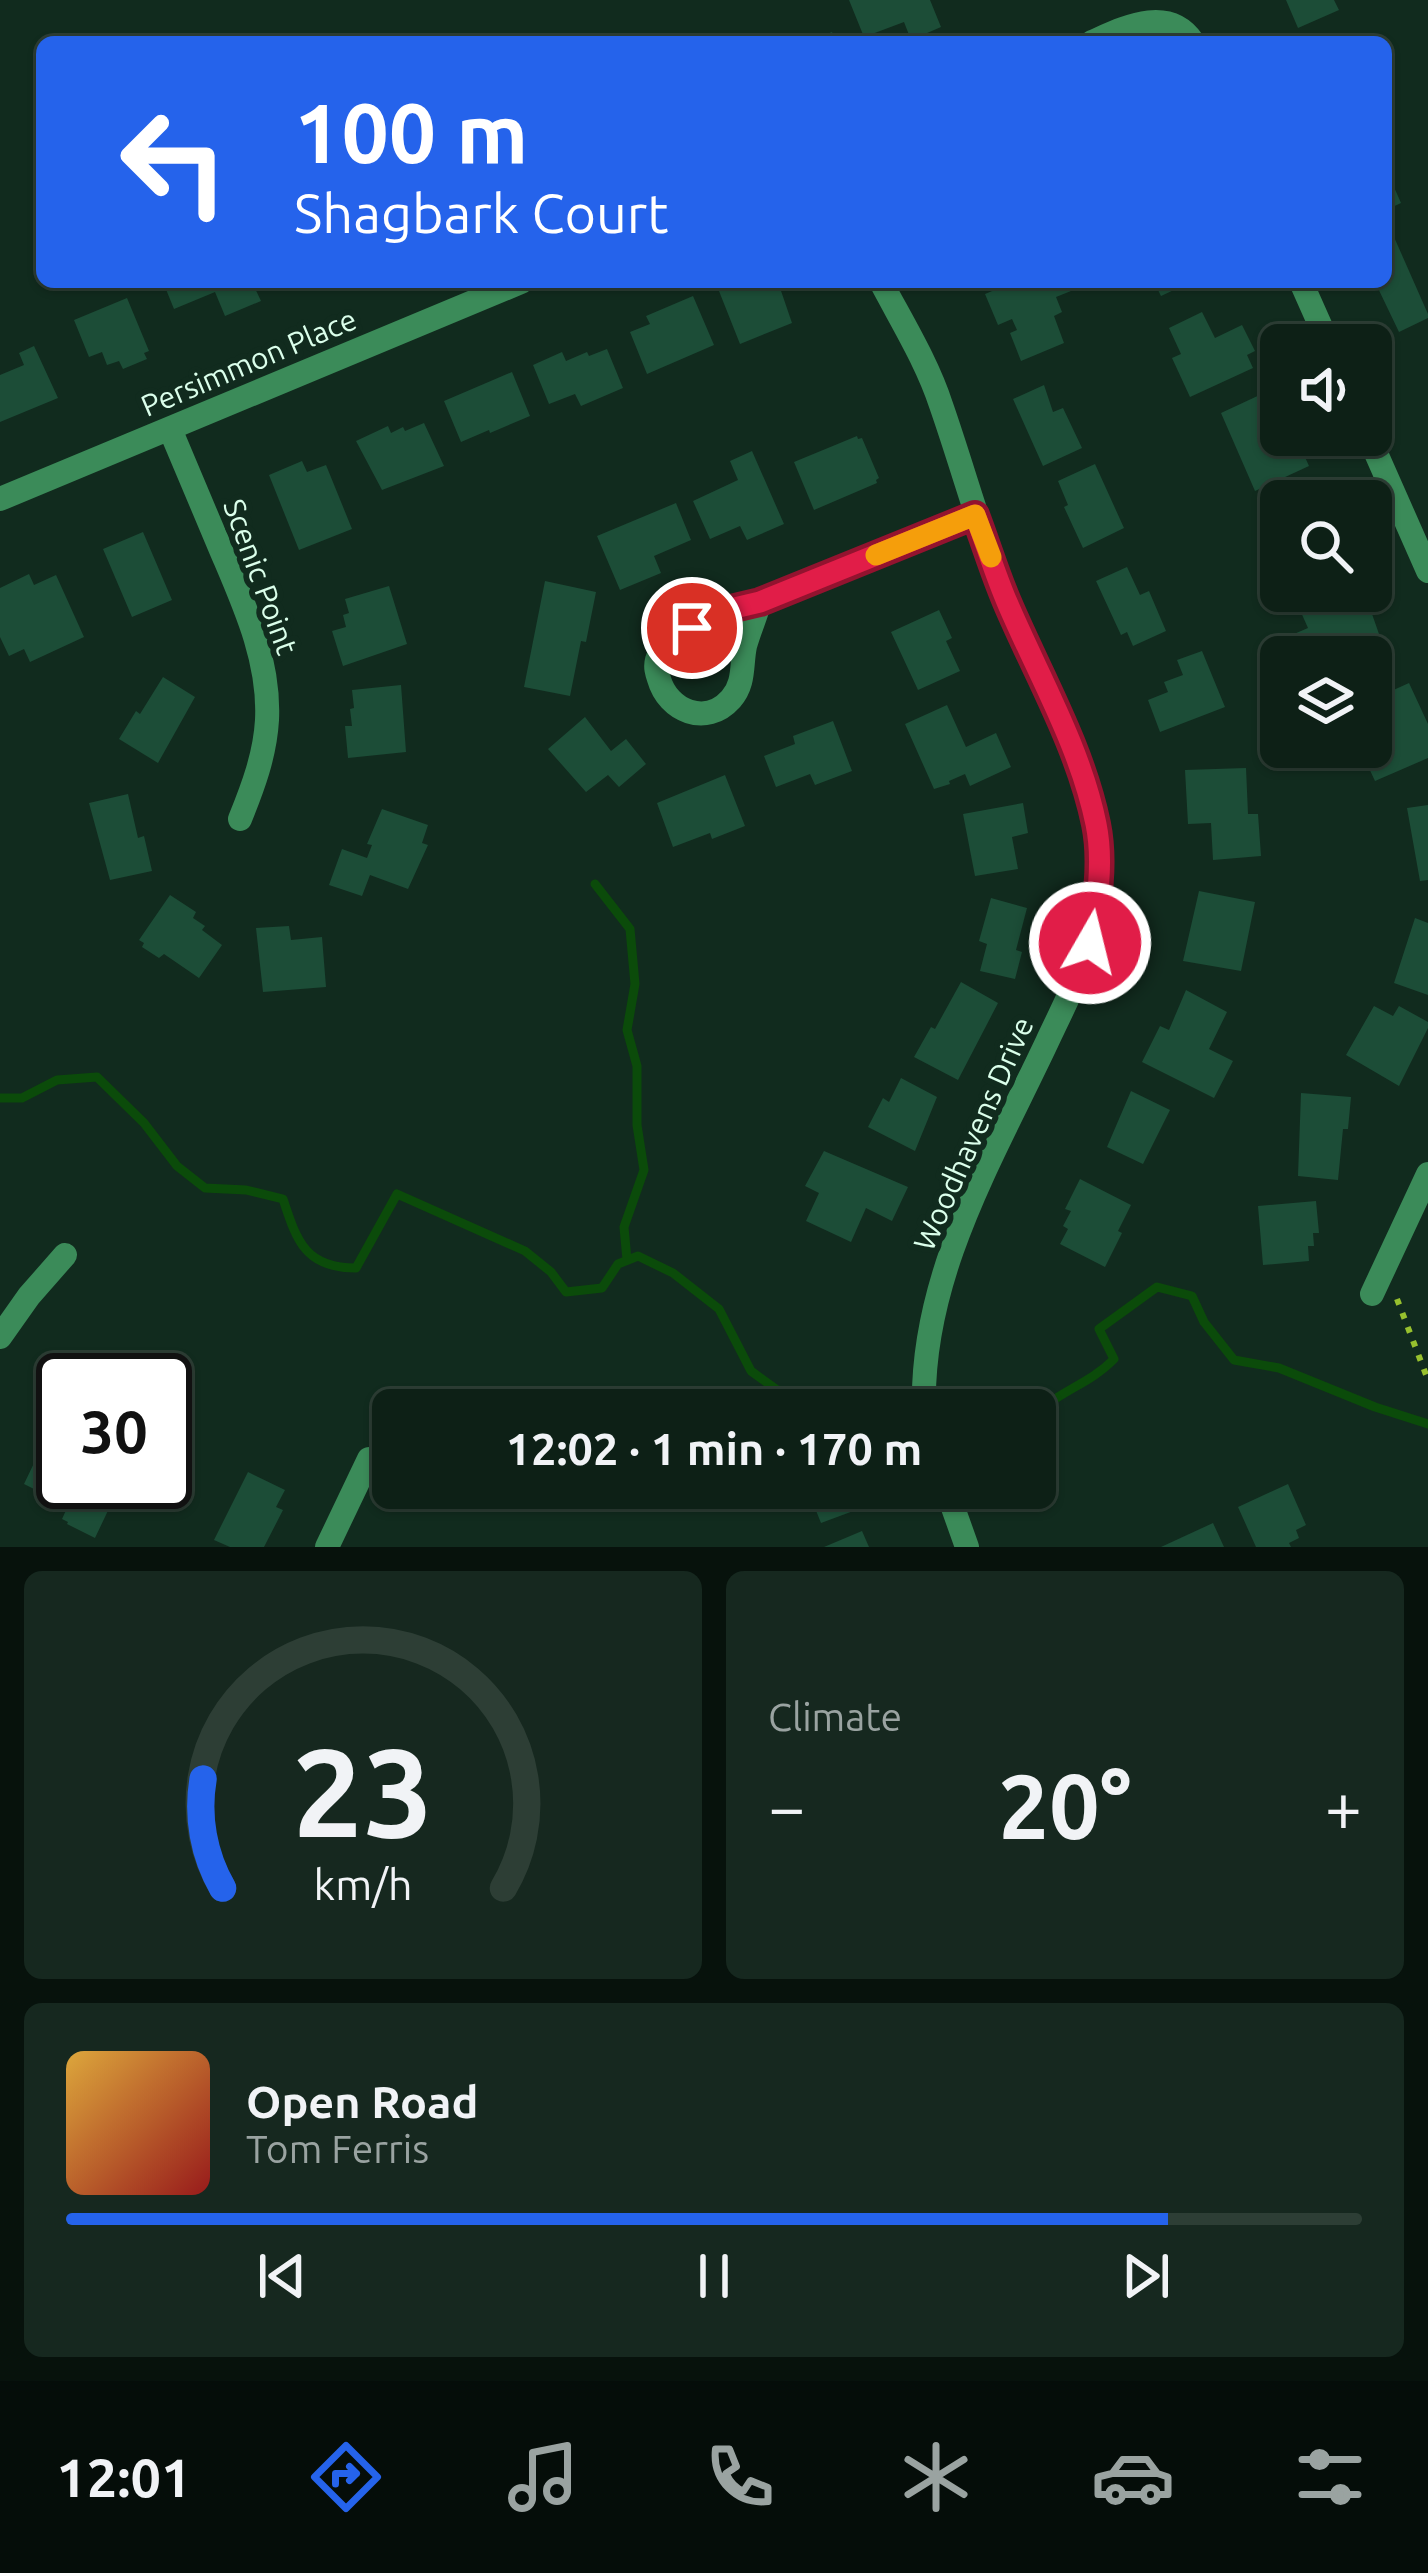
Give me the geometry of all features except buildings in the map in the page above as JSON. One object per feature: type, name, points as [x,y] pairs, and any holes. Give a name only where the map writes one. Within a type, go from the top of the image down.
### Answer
[{"type":"street","points":[[1107,36],[1143,22],[1167,22],[1189,36]]},
{"type":"street","name":"Persimmon Place","points":[[0,500],[507,288]]},
{"type":"street","name":"Woodhavens Drive","points":[[883,288],[940,400],[1006,599],[1080,769],[1100,856],[1090,943],[957,1235],[936,1300],[924,1389]]},
{"type":"street","points":[[1304,288],[1320,324]]},
{"type":"street","name":"Scenic Point","points":[[170,429],[238,590],[263,665],[267,725],[256,778],[240,819]]},
{"type":"street","points":[[1377,456],[1428,571]]},
{"type":"street","points":[[760,602],[739,687],[728,703],[693,714],[668,700],[656,671],[657,659],[666,646],[692,628],[726,610],[760,602],[975,515]]},
{"type":"street","points":[[1372,1294],[1428,1174]]},
{"type":"street","points":[[0,1337],[65,1255]]},
{"type":"street","points":[[327,1547],[369,1459]]},
{"type":"street","points":[[953,1509],[967,1547]]},
{"type":"path","points":[[1385,1267],[1428,1380]]},
{"type":"waterway","points":[[595,884],[630,929],[635,984],[627,1030],[637,1066],[637,1125],[644,1170],[624,1227],[627,1260]]},
{"type":"waterway","points":[[0,1098],[22,1098],[57,1080],[97,1077],[144,1123],[177,1166],[205,1188],[246,1190],[283,1199],[306,1250],[339,1267],[356,1268],[397,1194],[525,1251],[566,1292],[602,1288],[618,1264],[638,1256],[673,1273],[719,1309],[751,1371],[776,1389]]},
{"type":"waterway","points":[[1056,1398],[1114,1359],[1099,1329],[1157,1287],[1192,1296],[1204,1322],[1234,1360],[1279,1368],[1428,1424]]},
{"type":"slow traffic","points":[[876,555],[975,515],[991,557]]},
{"type":"route","points":[[692,628],[726,610],[760,602],[975,515],[1006,599],[1067,735],[1096,826],[1100,856],[1090,943]]}]
